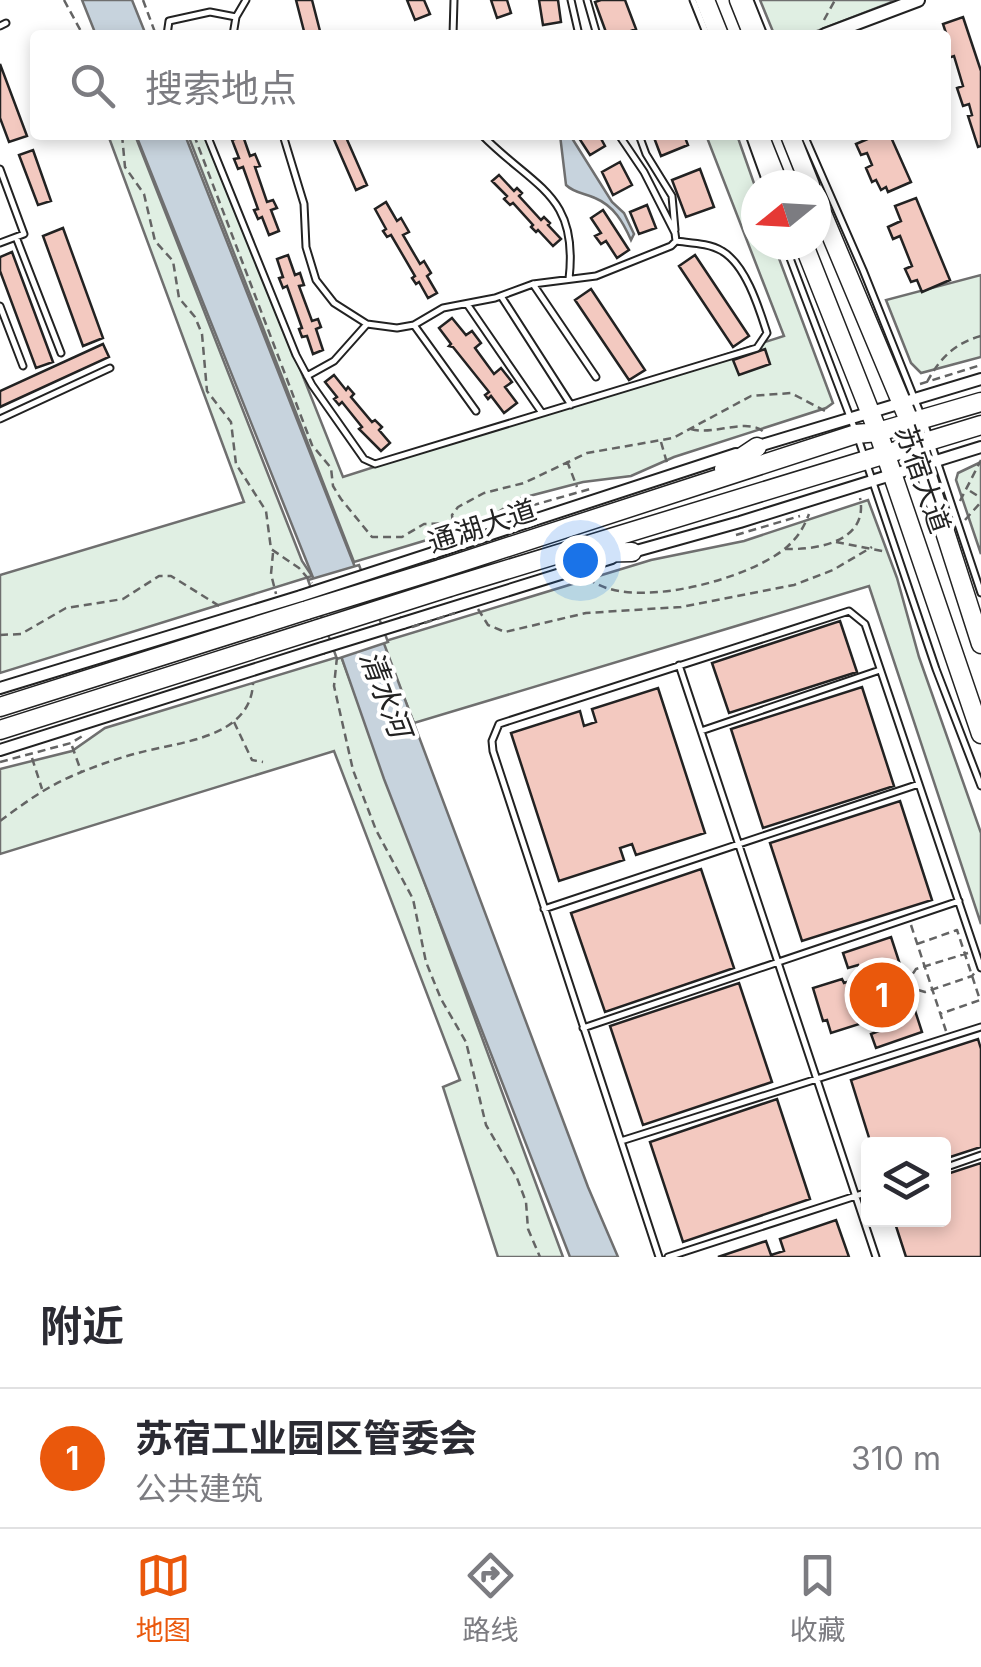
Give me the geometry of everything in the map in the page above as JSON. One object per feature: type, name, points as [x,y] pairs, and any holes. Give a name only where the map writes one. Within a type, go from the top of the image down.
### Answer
[{"type":"main road","points":[[705,0],[717,30]]},
{"type":"main road","points":[[739,0],[750,30]]},
{"type":"main road","points":[[762,140],[774,170]]},
{"type":"main road","points":[[792,140],[804,170]]},
{"type":"main road","name":"苏宿大道","points":[[831,231],[909,401],[981,644]]},
{"type":"main road","name":"苏宿大道","points":[[810,260],[886,453],[981,734]]},
{"type":"main road","name":"通湖大道","points":[[5,703],[308,600],[799,452],[853,425],[878,432],[977,403]]},
{"type":"main road","name":"通湖大道","points":[[0,730],[980,425]]},
{"type":"main road","points":[[706,481],[762,442]]},
{"type":"main road","points":[[560,553],[632,552]]},
{"type":"street","points":[[838,30],[918,0]]},
{"type":"street","points":[[437,561],[762,442],[853,425],[870,412],[981,379]]},
{"type":"street","points":[[0,750],[981,447]]},
{"type":"street","points":[[0,688],[308,600]]},
{"type":"lane","points":[[234,30],[236,16],[246,0]]},
{"type":"lane","points":[[453,30],[454,0]]},
{"type":"lane","points":[[571,0],[578,30]]},
{"type":"lane","points":[[587,0],[596,30]]},
{"type":"lane","points":[[693,0],[706,30]]},
{"type":"lane","points":[[750,0],[762,30]]},
{"type":"lane","points":[[168,30],[169,22],[210,12],[236,16]]},
{"type":"lane","points":[[209,140],[307,376],[364,459],[375,464],[757,348],[765,339],[753,297],[731,258],[719,248],[675,237],[646,258],[596,276],[533,284],[501,296],[443,308],[414,325],[396,328],[367,324],[334,303],[316,280],[306,246],[304,204],[285,140]]},
{"type":"lane","points":[[487,140],[562,210],[570,230],[569,279]]},
{"type":"lane","points":[[622,140],[644,172],[675,237]]},
{"type":"lane","points":[[641,140],[672,196],[675,237]]},
{"type":"lane","points":[[751,140],[762,170]]},
{"type":"lane","points":[[806,140],[909,401]]},
{"type":"lane","points":[[0,169],[24,234],[0,243]]},
{"type":"lane","points":[[16,237],[61,352]]},
{"type":"lane","points":[[791,260],[981,786]]},
{"type":"lane","points":[[533,284],[596,377]]},
{"type":"lane","points":[[501,296],[571,406]]},
{"type":"lane","points":[[467,304],[542,414]]},
{"type":"lane","points":[[0,306],[23,366]]},
{"type":"lane","points":[[307,376],[334,361],[367,324]]},
{"type":"lane","points":[[414,325],[476,412]]},
{"type":"lane","points":[[0,419],[110,368]]},
{"type":"lane","points":[[977,403],[980,425]]},
{"type":"lane","points":[[799,452],[808,477]]},
{"type":"lane","points":[[930,462],[954,510],[981,593]]},
{"type":"lane","points":[[659,1257],[493,750],[499,724],[850,611],[864,624],[981,967]]},
{"type":"lane","points":[[679,665],[876,1257]]},
{"type":"lane","points":[[701,731],[880,670]]},
{"type":"lane","points":[[544,909],[919,784]]},
{"type":"lane","points":[[584,1028],[959,901]]},
{"type":"lane","points":[[621,1141],[981,1027]]},
{"type":"lane","points":[[951,1166],[981,1156]]},
{"type":"lane","points":[[668,1257],[861,1194]]},
{"type":"path","points":[[64,0],[80,30]]},
{"type":"path","points":[[142,0],[154,30]]},
{"type":"path","points":[[820,30],[835,0]]},
{"type":"path","points":[[123,140],[126,167],[144,194],[154,241],[172,261],[179,298],[199,325],[204,341],[207,391],[234,428],[236,464],[266,512],[276,596]]},
{"type":"path","points":[[928,382],[948,352],[981,336]]},
{"type":"path","points":[[455,539],[452,515],[458,507],[484,493],[524,482],[588,453],[660,441],[691,429],[732,404],[768,393],[791,393],[812,402],[831,417]]},
{"type":"path","points":[[691,429],[718,432],[755,426],[762,442]]},
{"type":"path","points":[[660,441],[668,469]]},
{"type":"path","points":[[954,510],[981,460]]},
{"type":"path","points":[[567,462],[577,487]]},
{"type":"path","points":[[959,527],[981,500],[968,490]]},
{"type":"path","points":[[785,549],[815,548],[849,534],[860,516],[859,496]]},
{"type":"path","points":[[583,572],[604,588],[670,591],[711,583],[748,570],[785,549],[810,512]]},
{"type":"path","points":[[836,542],[898,552]]},
{"type":"path","points":[[477,606],[488,625],[505,632],[586,613],[681,606],[794,585],[833,570],[872,546]]},
{"type":"path","points":[[273,552],[311,578],[308,600]]},
{"type":"path","points":[[0,635],[20,634],[66,608],[123,599],[160,576],[172,576],[226,611]]},
{"type":"path","points":[[327,646],[338,660],[334,686],[353,770],[376,830],[413,899],[426,962],[466,1042],[486,1124],[522,1190],[528,1230],[540,1257]]},
{"type":"path","points":[[0,820],[42,790],[81,773],[136,753],[206,737],[233,720],[248,704],[254,676]]},
{"type":"path","points":[[233,720],[252,760],[263,762]]},
{"type":"path","points":[[71,743],[81,773]]},
{"type":"path","points":[[32,755],[42,790]]},
{"type":"path","points":[[908,918],[948,1037]]},
{"type":"path","points":[[917,944],[957,930],[980,1000],[940,1014]]},
{"type":"path","points":[[979,955],[964,952],[924,966],[912,975],[918,990],[932,990],[972,976],[981,967]]},
{"type":"green space","points":[[760,0],[897,0],[820,30],[772,30]]},
{"type":"green space","points":[[110,140],[137,140],[302,561],[312,576],[0,673],[0,575],[244,502]]},
{"type":"green space","points":[[190,140],[209,140],[343,477],[784,336],[755,260],[780,260],[833,403],[674,457],[631,476],[583,482],[518,499],[480,524],[354,562]]},
{"type":"green space","points":[[708,140],[739,140],[749,170],[741,170],[741,225]]},
{"type":"green space","points":[[981,275],[981,357],[921,373],[911,363],[886,300]]},
{"type":"green space","points":[[981,462],[981,554],[956,480],[958,473]]},
{"type":"green space","points":[[868,500],[981,833],[981,924],[869,586],[414,723],[382,642],[651,560],[744,541]]},
{"type":"green space","points":[[341,656],[563,1257],[498,1257],[443,1087],[460,1080],[334,751],[0,854],[0,769],[72,751],[105,728]]},
{"type":"water","points":[[82,0],[132,0],[144,30],[94,30]]},
{"type":"water","name":"清水河","points":[[138,140],[187,140],[362,585],[588,1187],[618,1257],[570,1257],[384,779],[318,590]]},
{"type":"water","points":[[561,140],[573,140],[612,202],[624,213],[634,234],[631,240],[608,205],[566,185]]},
{"type":"pier","points":[[359,565],[388,642],[337,659],[308,580]]},
{"type":"building","points":[[296,0],[312,0],[320,30],[304,30]]},
{"type":"building","points":[[407,0],[424,0],[430,14],[415,20]]},
{"type":"building","points":[[491,0],[507,0],[511,13],[497,18]]},
{"type":"building","points":[[539,0],[558,0],[561,22],[543,25]]},
{"type":"building","points":[[625,0],[636,29],[605,30],[595,2]]},
{"type":"building","points":[[963,17],[981,71],[978,147],[968,116],[972,115],[969,104],[963,106],[957,88],[963,86],[954,56],[951,57],[951,30],[945,30],[943,24]]},
{"type":"building","points":[[0,64],[27,136],[9,142],[0,118]]},
{"type":"building","points":[[232,140],[244,140],[250,156],[255,154],[260,166],[255,167],[267,202],[273,200],[277,208],[271,210],[279,231],[269,235],[262,217],[258,219],[243,167],[238,169],[234,159],[239,158]]},
{"type":"building","points":[[334,140],[347,140],[367,185],[356,190]]},
{"type":"building","points":[[580,140],[602,140],[605,146],[590,155]]},
{"type":"building","points":[[655,140],[686,140],[688,145],[661,156]]},
{"type":"building","points":[[892,140],[911,182],[888,192],[886,187],[881,190],[866,168],[872,165],[867,153],[861,155],[856,144]]},
{"type":"building","points":[[33,150],[51,201],[38,205],[19,155]]},
{"type":"building","points":[[620,162],[632,185],[613,195],[602,172]]},
{"type":"building","points":[[700,169],[714,207],[686,217],[672,180]]},
{"type":"building","points":[[499,175],[514,191],[517,188],[522,193],[519,196],[541,220],[544,217],[550,223],[561,239],[553,246],[531,227],[513,203],[510,205],[504,199],[507,196],[492,181]]},
{"type":"building","points":[[916,198],[950,280],[922,292],[917,280],[911,282],[905,269],[912,266],[900,236],[893,239],[888,227],[901,221],[895,206]]},
{"type":"building","points":[[386,202],[409,232],[403,235],[420,264],[424,261],[431,273],[427,276],[437,293],[428,298],[412,278],[415,276],[391,235],[387,237],[383,231],[386,229],[375,209]]},
{"type":"building","points":[[647,205],[656,228],[639,234],[630,212]]},
{"type":"building","points":[[603,210],[629,250],[617,258],[606,241],[601,244],[595,236],[601,233],[591,218]]},
{"type":"building","points":[[63,228],[103,338],[83,346],[43,236]]},
{"type":"building","points":[[12,252],[53,362],[36,368],[0,271],[0,257]]},
{"type":"building","points":[[288,255],[295,275],[300,273],[304,285],[299,286],[312,321],[318,319],[321,327],[316,329],[323,350],[313,354],[307,336],[302,337],[287,286],[283,288],[279,278],[283,277],[277,259]]},
{"type":"building","points":[[695,255],[749,336],[733,347],[679,266]]},
{"type":"building","points":[[591,289],[645,370],[629,380],[575,300]]},
{"type":"building","points":[[452,318],[466,335],[472,331],[481,343],[475,348],[494,374],[501,368],[512,382],[505,387],[517,403],[504,413],[491,396],[488,399],[485,395],[489,392],[449,346],[439,328]]},
{"type":"building","points":[[103,344],[109,357],[0,407],[0,391]]},
{"type":"building","points":[[765,349],[770,364],[739,375],[733,360]]},
{"type":"building","points":[[334,375],[354,394],[351,397],[372,422],[375,420],[382,427],[379,430],[390,443],[381,451],[359,429],[362,427],[342,402],[339,405],[334,399],[337,397],[325,382]]},
{"type":"building","points":[[840,621],[857,672],[729,713],[712,663]]},
{"type":"building","points":[[862,687],[894,786],[763,828],[731,729]]},
{"type":"building","points":[[658,688],[705,833],[636,855],[632,844],[620,848],[624,860],[559,881],[511,733],[580,711],[584,726],[596,722],[592,709]]},
{"type":"building","points":[[900,801],[932,900],[802,941],[770,843]]},
{"type":"building","points":[[701,869],[734,968],[605,1012],[571,913]]},
{"type":"building","points":[[891,937],[922,1032],[876,1048],[871,1034],[879,1031],[858,965],[848,968],[843,953]]},
{"type":"building","points":[[859,978],[872,1020],[831,1033],[813,988]]},
{"type":"building","points":[[739,983],[772,1082],[643,1125],[610,1026]]},
{"type":"building","points":[[978,1039],[981,1147],[951,1157],[951,1137],[869,1137],[851,1080]]},
{"type":"building","points":[[777,1099],[810,1199],[683,1242],[650,1142]]},
{"type":"building","points":[[981,1163],[981,1257],[906,1257],[896,1227],[951,1227],[951,1173]]},
{"type":"building","points":[[836,1220],[849,1257],[718,1257],[766,1241],[771,1255],[784,1251],[780,1239]]},
{"type":"place","name":"苏宿工业园区管委会","points":[[882,995]]}]
